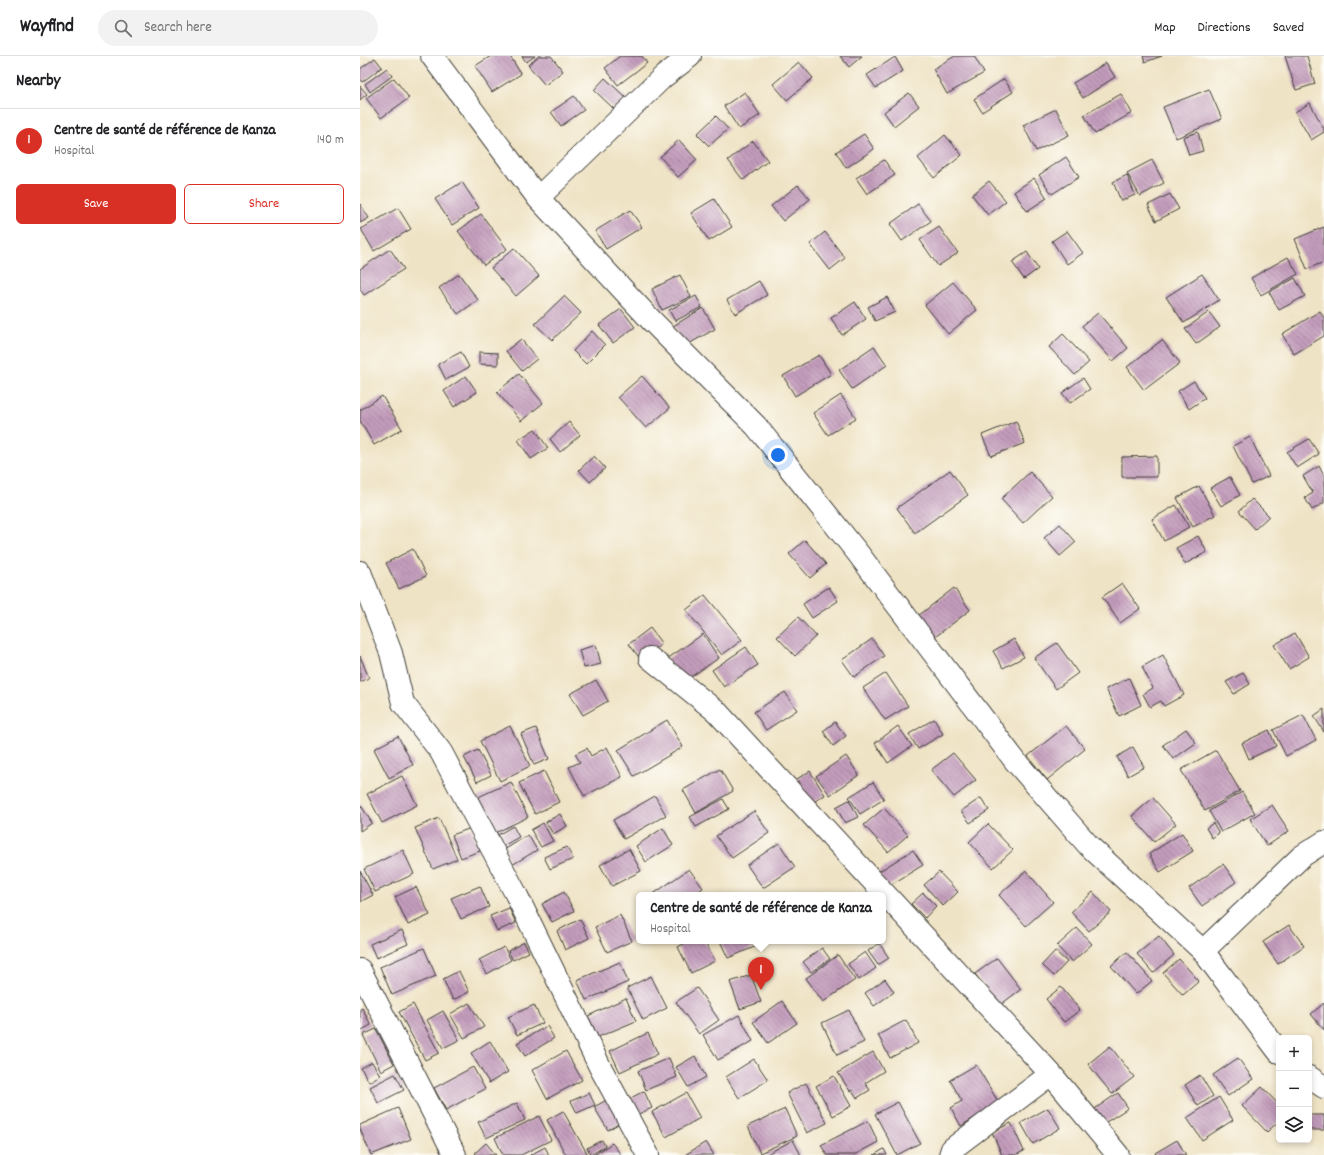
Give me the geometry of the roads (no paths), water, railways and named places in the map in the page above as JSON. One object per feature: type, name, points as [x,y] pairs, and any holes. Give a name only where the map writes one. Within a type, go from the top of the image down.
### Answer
[{"type":"street","points":[[432,56],[538,198],[651,320],[756,426],[857,552],[1016,762],[1089,846],[1203,952],[1276,1048]]},
{"type":"street","points":[[538,198],[663,77],[690,56]]},
{"type":"street","points":[[360,572],[391,653],[403,703],[441,752],[516,894],[600,1067],[648,1155]]},
{"type":"street","points":[[650,658],[717,712],[883,892]]},
{"type":"street","points":[[1203,952],[1302,856],[1324,842]]},
{"type":"street","points":[[886,895],[1051,1074],[1118,1155]]},
{"type":"street","points":[[360,970],[455,1155]]},
{"type":"street","points":[[950,1155],[952,1149],[1051,1074]]},
{"type":"street","points":[[1312,1079],[1324,1087]]},
{"type":"place","name":"Centre de santé de référence de Kanza","points":[[761,990]]}]
